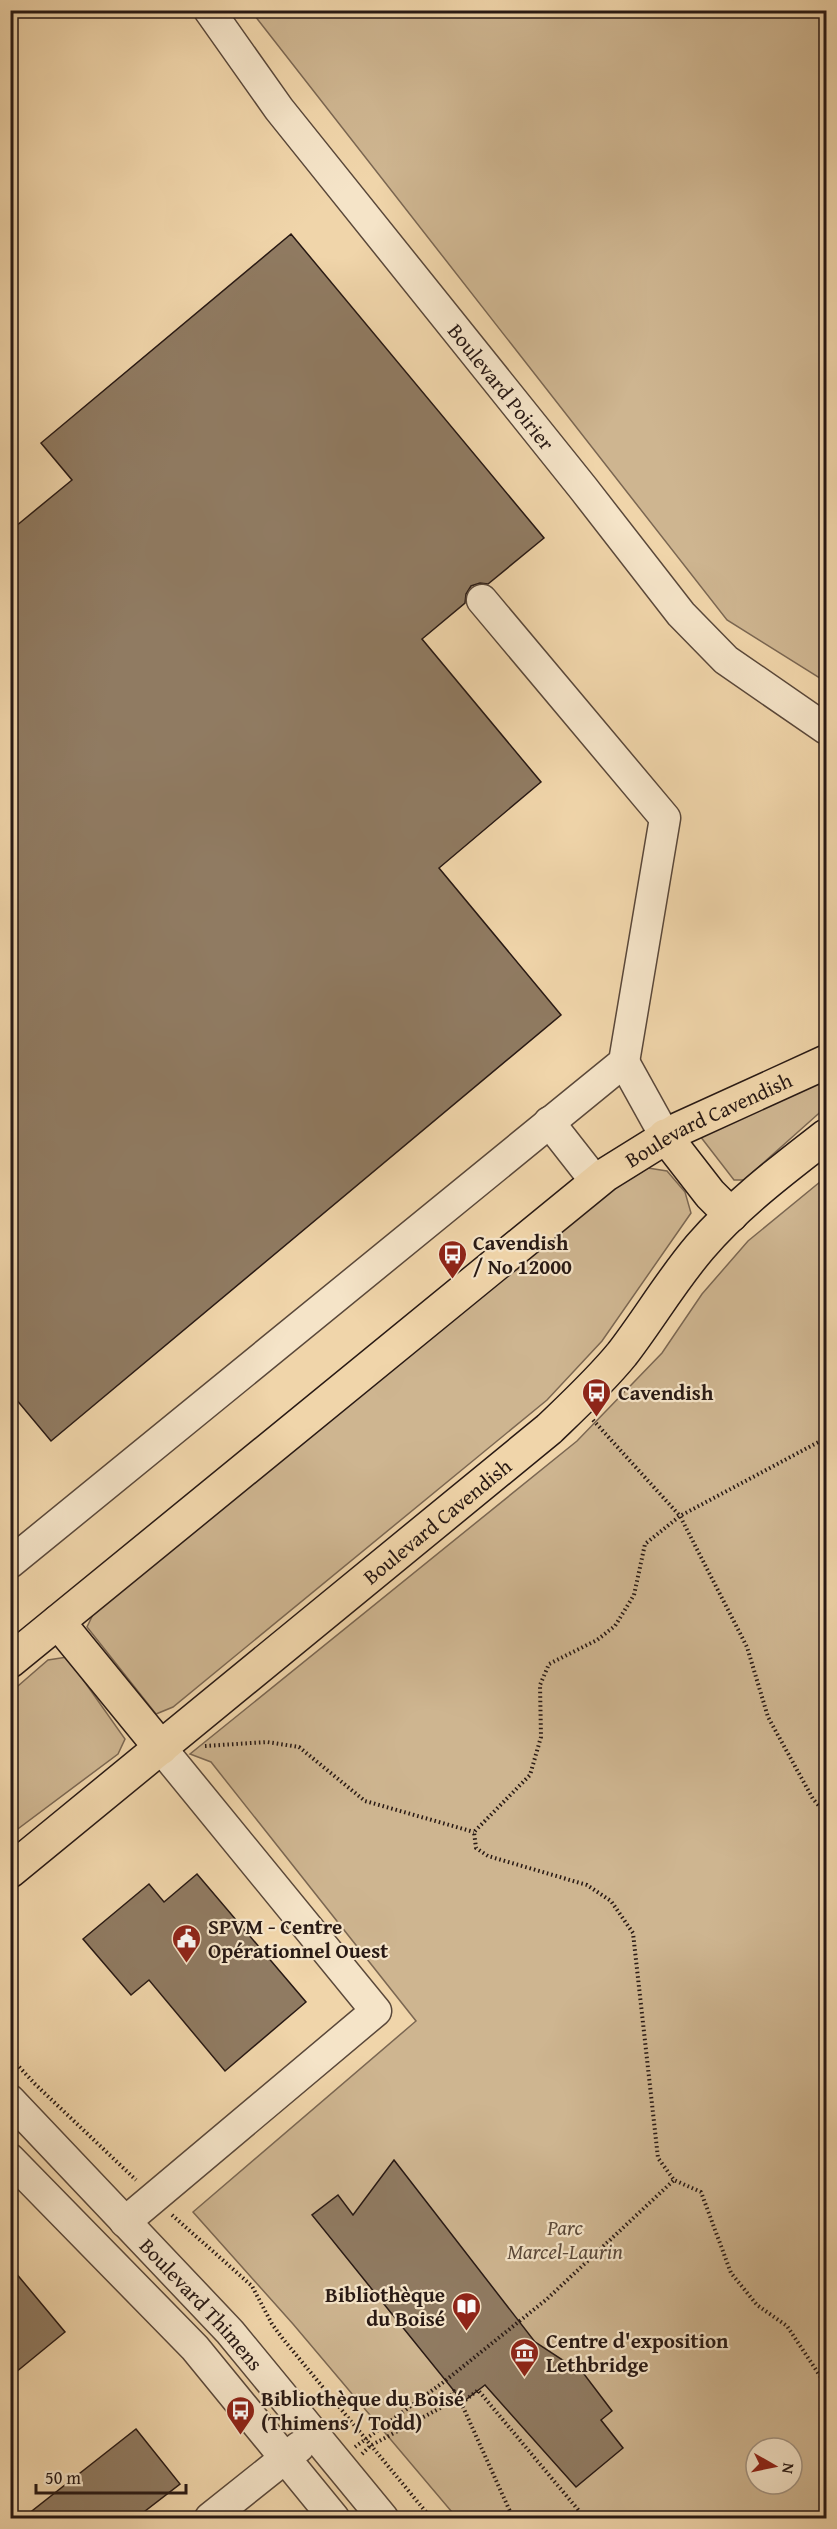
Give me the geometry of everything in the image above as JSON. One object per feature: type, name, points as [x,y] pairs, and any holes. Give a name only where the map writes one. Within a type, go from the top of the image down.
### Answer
[{"type":"main road","name":"Boulevard Cavendish","points":[[10,1661],[596,1182],[666,1136],[826,1062]]},
{"type":"main road","points":[[666,1136],[710,1194],[731,1215]]},
{"type":"main road","name":"Boulevard Cavendish","points":[[10,1871],[513,1459],[569,1410],[621,1355],[701,1246],[731,1215],[826,1136]]},
{"type":"main road","points":[[58,1622],[161,1748]]},
{"type":"street","name":"Boulevard Poirier","points":[[209,10],[279,109],[583,488],[681,614],[726,660],[826,729]]},
{"type":"street","name":"Boulevard Poirier","points":[[214,10],[291,94],[339,153],[639,527],[696,606],[730,640],[780,676],[826,704]]},
{"type":"street","points":[[482,600],[665,818],[624,1062],[666,1136]]},
{"type":"street","points":[[10,1563],[624,1062]]},
{"type":"street","points":[[549,1122],[596,1182]]},
{"type":"street","points":[[125,2222],[376,2012],[161,1748]]},
{"type":"street","name":"Boulevard Thimens","points":[[10,2100],[230,2332],[383,2518]]},
{"type":"street","name":"Boulevard Thimens","points":[[10,2159],[195,2348],[334,2518]]},
{"type":"street","points":[[210,2518],[314,2435]]},
{"type":"path","points":[[591,1417],[680,1516],[747,1647],[768,1717],[813,1799],[826,1814]]},
{"type":"path","points":[[474,1832],[530,1775],[541,1737],[540,1685],[549,1664],[597,1640],[615,1626],[634,1595],[645,1544],[680,1516],[826,1438]]},
{"type":"path","points":[[202,1746],[267,1742],[299,1747],[365,1801],[474,1832]]},
{"type":"path","points":[[474,1832],[476,1848],[488,1856],[587,1885],[611,1901],[633,1932],[658,2158],[674,2180],[701,2192],[731,2273],[757,2305],[787,2326],[826,2385]]},
{"type":"path","points":[[10,2057],[35,2085],[137,2181]]},
{"type":"path","points":[[353,2449],[445,2381],[547,2299],[674,2180]]},
{"type":"path","name":"Boulevard Thimens","points":[[169,2212],[252,2286],[275,2330],[431,2518]]},
{"type":"path","points":[[463,2402],[478,2390],[585,2518]]},
{"type":"path","points":[[359,2456],[370,2446],[442,2407],[454,2391],[463,2402],[463,2407],[513,2518]]},
{"type":"path","points":[[351,2435],[357,2430]]},
{"type":"green space","points":[[251,11],[826,11],[826,682],[727,620]]},
{"type":"green space","points":[[826,1078],[826,1107],[744,1180],[734,1180],[700,1136]]},
{"type":"green space","points":[[648,1168],[667,1171],[685,1192],[691,1213],[602,1341],[547,1400],[173,1707],[156,1714],[87,1627],[98,1604],[591,1202]]},
{"type":"green space","name":"Parc Marcel-Laurin","points":[[826,1177],[826,2518],[457,2518],[293,2324],[193,2212],[416,2021],[211,1762],[190,1754],[577,1441],[662,1353],[702,1294],[748,1241]]},
{"type":"green space","points":[[67,1657],[125,1739],[118,1754],[11,1834],[11,1692],[48,1660]]},
{"type":"building","points":[[291,234],[544,538],[488,584],[480,583],[471,586],[466,594],[465,603],[422,639],[541,782],[439,868],[561,1015],[51,1441],[10,1392],[10,531],[72,480],[41,443]]},
{"type":"building","points":[[197,1874],[306,2002],[225,2071],[149,1980],[131,1995],[83,1939],[149,1884],[164,1902]]},
{"type":"building","name":"Bibliothèque du Boisé","points":[[394,2160],[535,2342],[584,2374],[612,2411],[601,2420],[623,2448],[576,2487],[485,2385],[463,2402],[312,2215],[338,2195],[353,2215]]},
{"type":"building","points":[[10,2266],[65,2332],[10,2377]]},
{"type":"building","points":[[136,2429],[180,2484],[136,2518],[23,2518]]},
{"type":"place","name":"Cavendish / No 12000","points":[[452,1280]]},
{"type":"place","name":"Cavendish","points":[[597,1418]]},
{"type":"place","name":"SPVM - Centre Opérationnel Ouest","points":[[187,1964]]},
{"type":"place","name":"Bibliothèque du Boisé","points":[[466,2332]]},
{"type":"place","name":"Centre d'exposition Lethbridge","points":[[525,2378]]},
{"type":"place","name":"Bibliothèque du Boisé (Thimens / Todd)","points":[[240,2436]]}]
